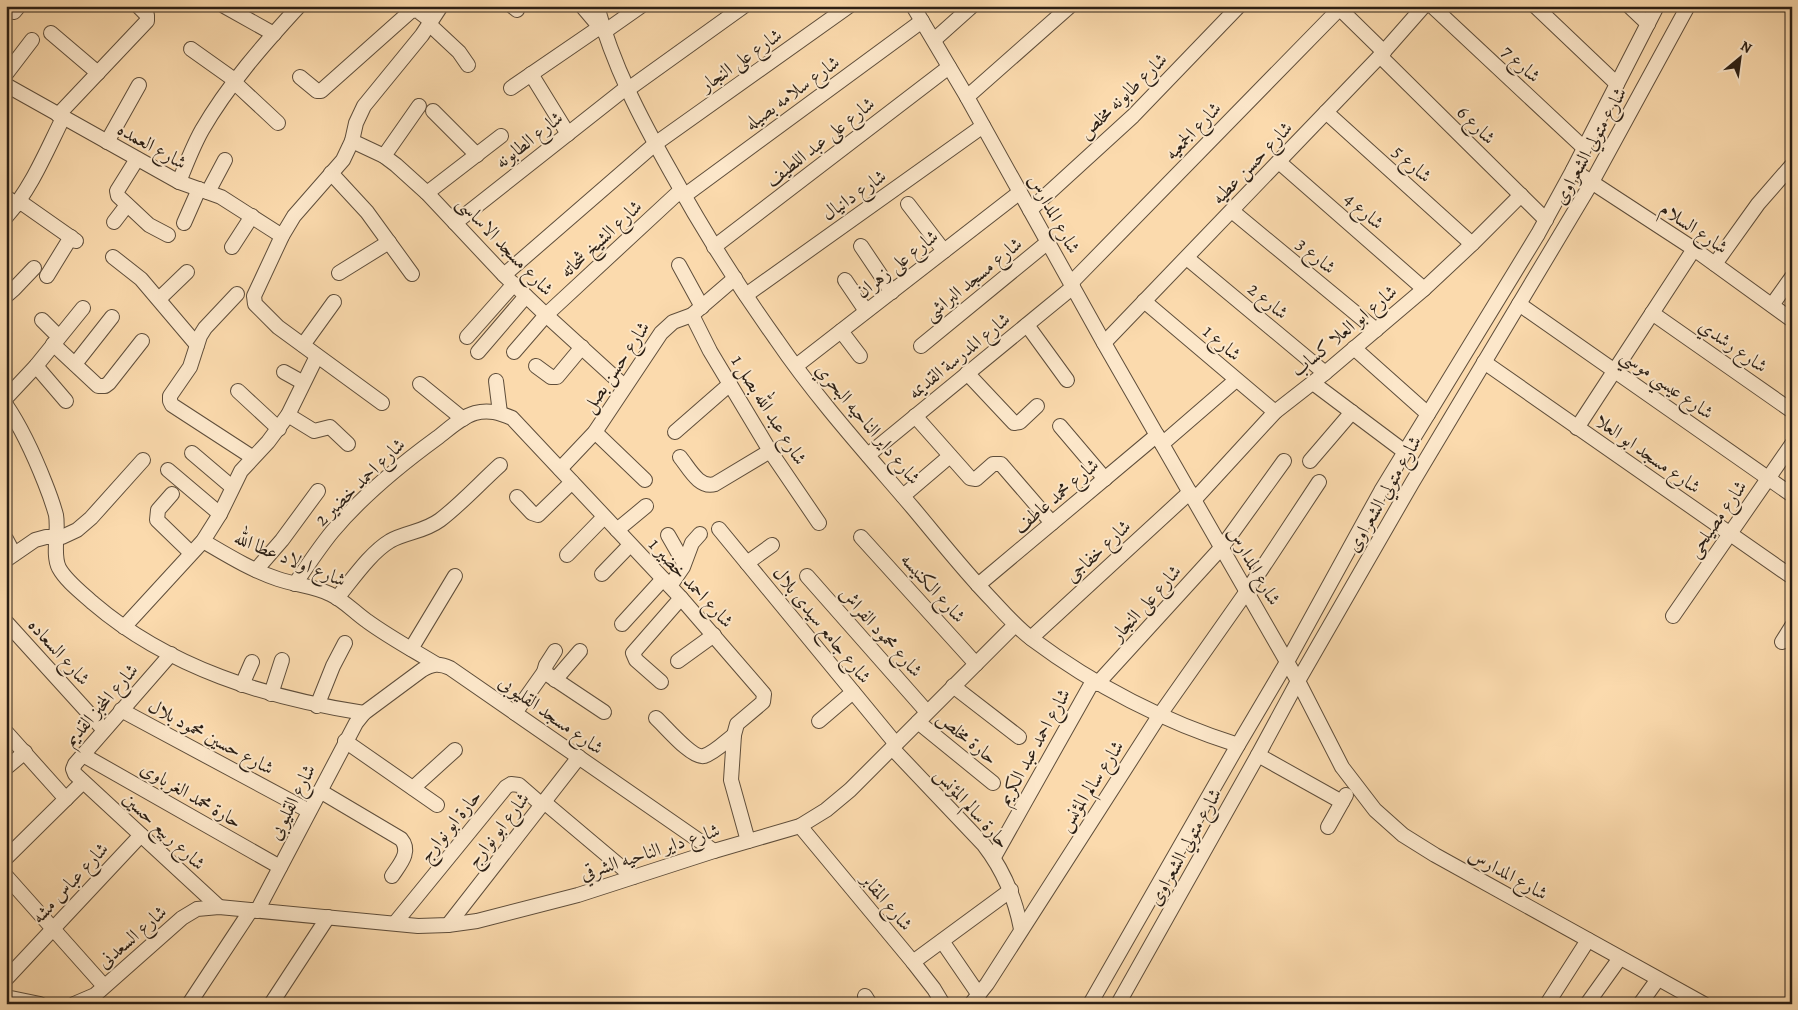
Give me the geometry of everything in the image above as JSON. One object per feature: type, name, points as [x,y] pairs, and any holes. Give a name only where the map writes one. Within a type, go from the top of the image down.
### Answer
[{"type":"street","points":[[6,218],[61,116],[98,72],[147,21],[147,15],[138,6]]},
{"type":"street","points":[[224,6],[274,34]]},
{"type":"street","points":[[179,182],[202,130],[235,82],[299,6]]},
{"type":"street","points":[[382,403],[278,327],[258,307],[254,300],[282,236],[294,216],[343,160],[352,141],[356,123],[364,106],[430,23],[441,6]]},
{"type":"street","points":[[582,6],[602,29]]},
{"type":"street","name":"شارع داير الناحيه البحري","points":[[597,6],[602,29],[627,89],[682,193],[734,278],[820,399],[978,586],[1031,638],[1095,683],[1159,716],[1197,732],[1238,745]]},
{"type":"street","points":[[511,88],[640,6]]},
{"type":"street","name":"شارع الطابونه","points":[[455,223],[627,89],[744,6]]},
{"type":"street","name":"شارع على النجار","points":[[466,337],[509,279],[655,144],[849,6]]},
{"type":"street","name":"شارع المدارس","points":[[913,6],[984,126],[1104,343],[1298,681],[1342,767],[1353,783],[1375,810],[1403,835],[1704,1004]]},
{"type":"street","points":[[934,40],[972,6]]},
{"type":"street","points":[[967,97],[1070,6]]},
{"type":"street","name":"شارع طابونه مخلص","points":[[1030,210],[1133,116],[1239,6]]},
{"type":"street","name":"شارع حسن عطيه","points":[[1104,343],[1382,54],[1424,6]]},
{"type":"street","name":"شارع 7","points":[[1432,6],[1584,148]]},
{"type":"street","points":[[1535,6],[1617,84]]},
{"type":"street","points":[[1629,6],[1648,24]]},
{"type":"street","name":"شارع متولي الشعراوى","points":[[1090,1004],[1287,662],[1381,491],[1546,220],[1657,6]]},
{"type":"street","name":"شارع متولي الشعراوى","points":[[1118,1004],[1298,681],[1407,491],[1592,182],[1688,6]]},
{"type":"street","name":"شارع 6","points":[[1340,7],[1382,54],[1546,220]]},
{"type":"street","name":"شارع الجمعيه","points":[[1072,285],[1340,7]]},
{"type":"street","points":[[300,77],[317,91],[322,91],[410,11],[416,10],[459,52],[468,65]]},
{"type":"street","name":"شارع سلامه بصيله","points":[[682,193],[922,21]]},
{"type":"street","points":[[51,33],[98,72]]},
{"type":"street","points":[[6,74],[32,40]]},
{"type":"street","points":[[191,49],[235,82],[278,123]]},
{"type":"street","name":"شارع على عبد اللطيف","points":[[714,247],[949,67]]},
{"type":"street","points":[[531,74],[568,134]]},
{"type":"street","name":"شارع العمده","points":[[6,84],[179,182],[235,204],[282,236]]},
{"type":"street","points":[[107,142],[138,85]]},
{"type":"street","points":[[384,156],[419,106]]},
{"type":"street","points":[[433,111],[477,154]]},
{"type":"street","name":"شارع 5","points":[[1326,112],[1472,244]]},
{"type":"street","name":"شارع دانيال","points":[[746,295],[984,126]]},
{"type":"street","points":[[427,193],[501,136]]},
{"type":"street","name":"شارع مسجد الاساسى","points":[[352,141],[384,156],[427,193],[526,296],[624,386]]},
{"type":"street","points":[[137,159],[118,191],[118,196],[149,225],[168,234]]},
{"type":"street","points":[[184,223],[225,160]]},
{"type":"street","name":"شارع 4","points":[[1279,162],[1424,289]]},
{"type":"street","points":[[1715,264],[1758,204],[1792,165]]},
{"type":"street","name":"شارع السلام","points":[[1573,170],[1694,249],[1792,320]]},
{"type":"street","points":[[331,173],[367,212],[412,274]]},
{"type":"street","name":"شارع على زهران","points":[[796,366],[1020,192]]},
{"type":"street","name":"شارع الشيخ شحاته","points":[[514,352],[546,315],[682,193]]},
{"type":"street","name":"شارع ابو العلا كساب","points":[[1192,496],[1275,412],[1313,383],[1424,289],[1521,195]]},
{"type":"street","points":[[14,201],[74,239],[47,276]]},
{"type":"street","points":[[908,204],[944,251]]},
{"type":"street","points":[[114,222],[127,205]]},
{"type":"street","name":"شارع 3","points":[[1232,211],[1376,330]]},
{"type":"street","points":[[232,247],[252,216]]},
{"type":"street","points":[[339,273],[389,242]]},
{"type":"street","name":"شارع مسجد البراشى","points":[[921,346],[1048,242]]},
{"type":"street","points":[[861,246],[892,292]]},
{"type":"street","points":[[1578,428],[1694,249]]},
{"type":"street","points":[[112,257],[141,279],[197,345]]},
{"type":"street","name":"شارع 2","points":[[1187,258],[1325,373]]},
{"type":"street","name":"شارع عبد الله بصل 1","points":[[679,265],[697,311],[700,333],[770,451],[820,523]]},
{"type":"street","points":[[6,296],[34,268]]},
{"type":"street","points":[[159,299],[187,272]]},
{"type":"street","points":[[1772,305],[1792,277]]},
{"type":"street","name":"شارع حسن بصل","points":[[560,469],[595,432],[660,333],[673,322],[697,311],[734,278]]},
{"type":"street","points":[[845,280],[866,311]]},
{"type":"street","name":"شارع المدرسة القديمه","points":[[868,455],[1027,325],[1072,285]]},
{"type":"street","points":[[236,294],[205,328],[190,367],[170,396],[170,403],[252,458]]},
{"type":"street","points":[[478,352],[526,296]]},
{"type":"street","name":"شارع 1","points":[[1144,301],[1275,412]]},
{"type":"street","points":[[303,345],[334,302]]},
{"type":"street","name":"شارع عيسي موسي","points":[[1519,304],[1792,495]]},
{"type":"street","points":[[6,398],[36,366],[83,308]]},
{"type":"street","name":"شارع رشدي","points":[[1652,313],[1792,411]]},
{"type":"street","points":[[75,364],[112,317]]},
{"type":"street","points":[[42,320],[75,364],[98,386],[110,383],[142,341]]},
{"type":"street","points":[[1027,325],[1067,380]]},
{"type":"street","points":[[841,331],[860,356]]},
{"type":"street","points":[[536,366],[551,377],[557,377],[582,347]]},
{"type":"street","points":[[1354,348],[1428,414]]},
{"type":"street","points":[[124,627],[203,541],[220,514],[241,471],[288,415],[302,382],[317,356]]},
{"type":"street","name":"شارع مسجد ابو العلا","points":[[1484,362],[1792,577]]},
{"type":"street","points":[[36,366],[66,401]]},
{"type":"street","points":[[284,372],[302,382]]},
{"type":"street","points":[[967,374],[1014,423],[1020,422],[1037,406]]},
{"type":"street","name":"شارع محمد عاطف","points":[[978,586],[1105,479],[1236,380]]},
{"type":"street","points":[[420,384],[464,419],[475,413],[488,411],[500,413],[496,381]]},
{"type":"street","points":[[1313,383],[1405,452]]},
{"type":"street","points":[[675,432],[730,384]]},
{"type":"street","points":[[238,391],[278,429]]},
{"type":"street","points":[[6,405],[22,429],[34,455],[55,514],[56,559],[59,568],[85,596],[124,627],[171,654],[217,676],[242,685],[317,706],[364,713],[422,670],[436,664]]},
{"type":"street","points":[[1310,461],[1352,412]]},
{"type":"street","name":"شارع احمد خضير 1","points":[[500,413],[512,418],[521,427],[681,598],[764,694],[763,702],[737,724],[734,735]]},
{"type":"street","points":[[288,415],[314,431],[330,427],[348,444]]},
{"type":"street","points":[[915,416],[970,478],[976,479],[993,464],[1001,464],[1052,523]]},
{"type":"street","name":"شارع احمد خضير 2","points":[[295,584],[323,544],[353,509],[421,450],[464,419]]},
{"type":"street","points":[[1060,426],[1105,479]]},
{"type":"street","points":[[595,432],[645,480]]},
{"type":"street","name":"شارع مصيلحى","points":[[1673,616],[1792,444]]},
{"type":"street","points":[[680,457],[700,482],[708,485],[715,484],[770,451]]},
{"type":"street","points":[[192,453],[232,487]]},
{"type":"street","points":[[903,496],[950,456]]},
{"type":"street","points":[[6,539],[10,557],[36,540],[46,537],[57,538],[73,533],[91,518],[143,460]]},
{"type":"street","name":"شارع على النجار","points":[[1095,683],[1222,548],[1284,461]]},
{"type":"street","points":[[337,598],[380,549],[401,536],[414,534],[439,521],[500,464]]},
{"type":"street","points":[[168,470],[220,514]]},
{"type":"street","points":[[517,497],[532,513],[538,515],[572,482]]},
{"type":"street","name":"شارع سالم المؤنس","points":[[975,1000],[1159,716],[1247,591],[1319,482]]},
{"type":"street","points":[[256,570],[282,540],[318,491]]},
{"type":"street","points":[[172,494],[158,510],[158,520],[191,553]]},
{"type":"street","name":"شارع خفاجى","points":[[1031,638],[1192,496]]},
{"type":"street","points":[[617,530],[646,506]]},
{"type":"street","points":[[567,554],[604,517]]},
{"type":"street","name":"شارع جامع سيدى بلال","points":[[719,529],[853,692],[894,746]]},
{"type":"street","points":[[622,624],[681,571],[689,548],[700,534]]},
{"type":"street","points":[[668,535],[684,563]]},
{"type":"street","name":"شارع الكنيسه","points":[[861,537],[976,664]]},
{"type":"street","name":"شارع اولاد عطا الله","points":[[203,541],[240,563],[256,570],[295,584],[313,588],[337,598],[367,621],[436,664]]},
{"type":"street","points":[[602,574],[630,545]]},
{"type":"street","points":[[747,563],[772,545]]},
{"type":"street","points":[[411,649],[455,576]]},
{"type":"street","name":"شارع محمود الفراش","points":[[807,576],[923,717]]},
{"type":"street","points":[[661,682],[636,660],[633,653],[681,598]]},
{"type":"street","name":"شارع السعاده","points":[[6,622],[104,730]]},
{"type":"street","name":"شارع داير الناحيه الشرقي","points":[[218,908],[418,926],[477,922],[578,895],[714,851],[800,826],[826,810],[850,790],[1015,624]]},
{"type":"street","points":[[1782,642],[1792,626]]},
{"type":"street","points":[[678,661],[714,635]]},
{"type":"street","points":[[317,706],[332,666],[345,643]]},
{"type":"street","points":[[549,676],[549,660],[555,651]]},
{"type":"street","points":[[515,713],[549,676],[580,651]]},
{"type":"street","name":"شارع المخبز القديم","points":[[83,782],[73,769],[104,730],[171,654]]},
{"type":"street","points":[[271,694],[274,678],[282,660]]},
{"type":"street","points":[[242,685],[252,662]]},
{"type":"street","name":"شارع مسجد القليوبى","points":[[436,664],[450,668],[714,851]]},
{"type":"street","points":[[549,676],[604,712]]},
{"type":"street","name":"شارع احمد عبد الكريم","points":[[994,857],[1095,683]]},
{"type":"street","points":[[953,686],[1019,737]]},
{"type":"street","points":[[819,721],[853,692]]},
{"type":"street","name":"شارع حسين محمود بلال","points":[[122,710],[309,811]]},
{"type":"street","name":"شارع القليوبى","points":[[189,1004],[254,910],[280,868],[345,741],[364,713]]},
{"type":"street","name":"حارة مخلص","points":[[923,717],[993,783]]},
{"type":"street","points":[[656,718],[690,751],[700,756],[706,756],[734,735]]},
{"type":"street","points":[[6,732],[66,799]]},
{"type":"street","points":[[734,735],[732,780],[748,841]]},
{"type":"street","points":[[345,741],[437,805]]},
{"type":"street","name":"حارة سالم المؤنس","points":[[894,746],[994,857],[1011,890],[1021,929]]},
{"type":"street","points":[[413,788],[455,750]]},
{"type":"street","points":[[6,768],[25,752]]},
{"type":"street","points":[[1258,754],[1342,802]]},
{"type":"street","name":"حارة محمد الغرباوى","points":[[83,755],[280,868]]},
{"type":"street","name":"شارع ابو نوارج","points":[[448,925],[579,757]]},
{"type":"street","points":[[6,858],[83,782]]},
{"type":"street","name":"شارع ربيع حسين","points":[[83,782],[218,908]]},
{"type":"street","points":[[1328,827],[1353,783]]},
{"type":"street","name":"حارة ابو نوارج","points":[[395,923],[508,785],[519,785],[543,803]]},
{"type":"street","points":[[320,791],[404,843],[406,846],[405,855],[392,876]]},
{"type":"street","points":[[543,803],[633,877]]},
{"type":"street","name":"شارع المقابر","points":[[800,826],[913,962],[943,1004]]},
{"type":"street","name":"شارع عباس مشه","points":[[6,979],[141,835]]},
{"type":"street","points":[[6,876],[104,986]]},
{"type":"street","points":[[913,962],[1011,890]]},
{"type":"street","name":"شارع السعدنى","points":[[74,1004],[95,995],[189,913],[206,908],[218,908]]},
{"type":"street","points":[[271,1004],[328,917]]},
{"type":"street","points":[[1547,1004],[1588,940]]},
{"type":"street","points":[[942,941],[975,1000]]},
{"type":"street","points":[[1587,1004],[1620,958]]},
{"type":"street","points":[[1640,1004],[1658,979]]},
{"type":"street","points":[[6,997],[40,1004]]}]
